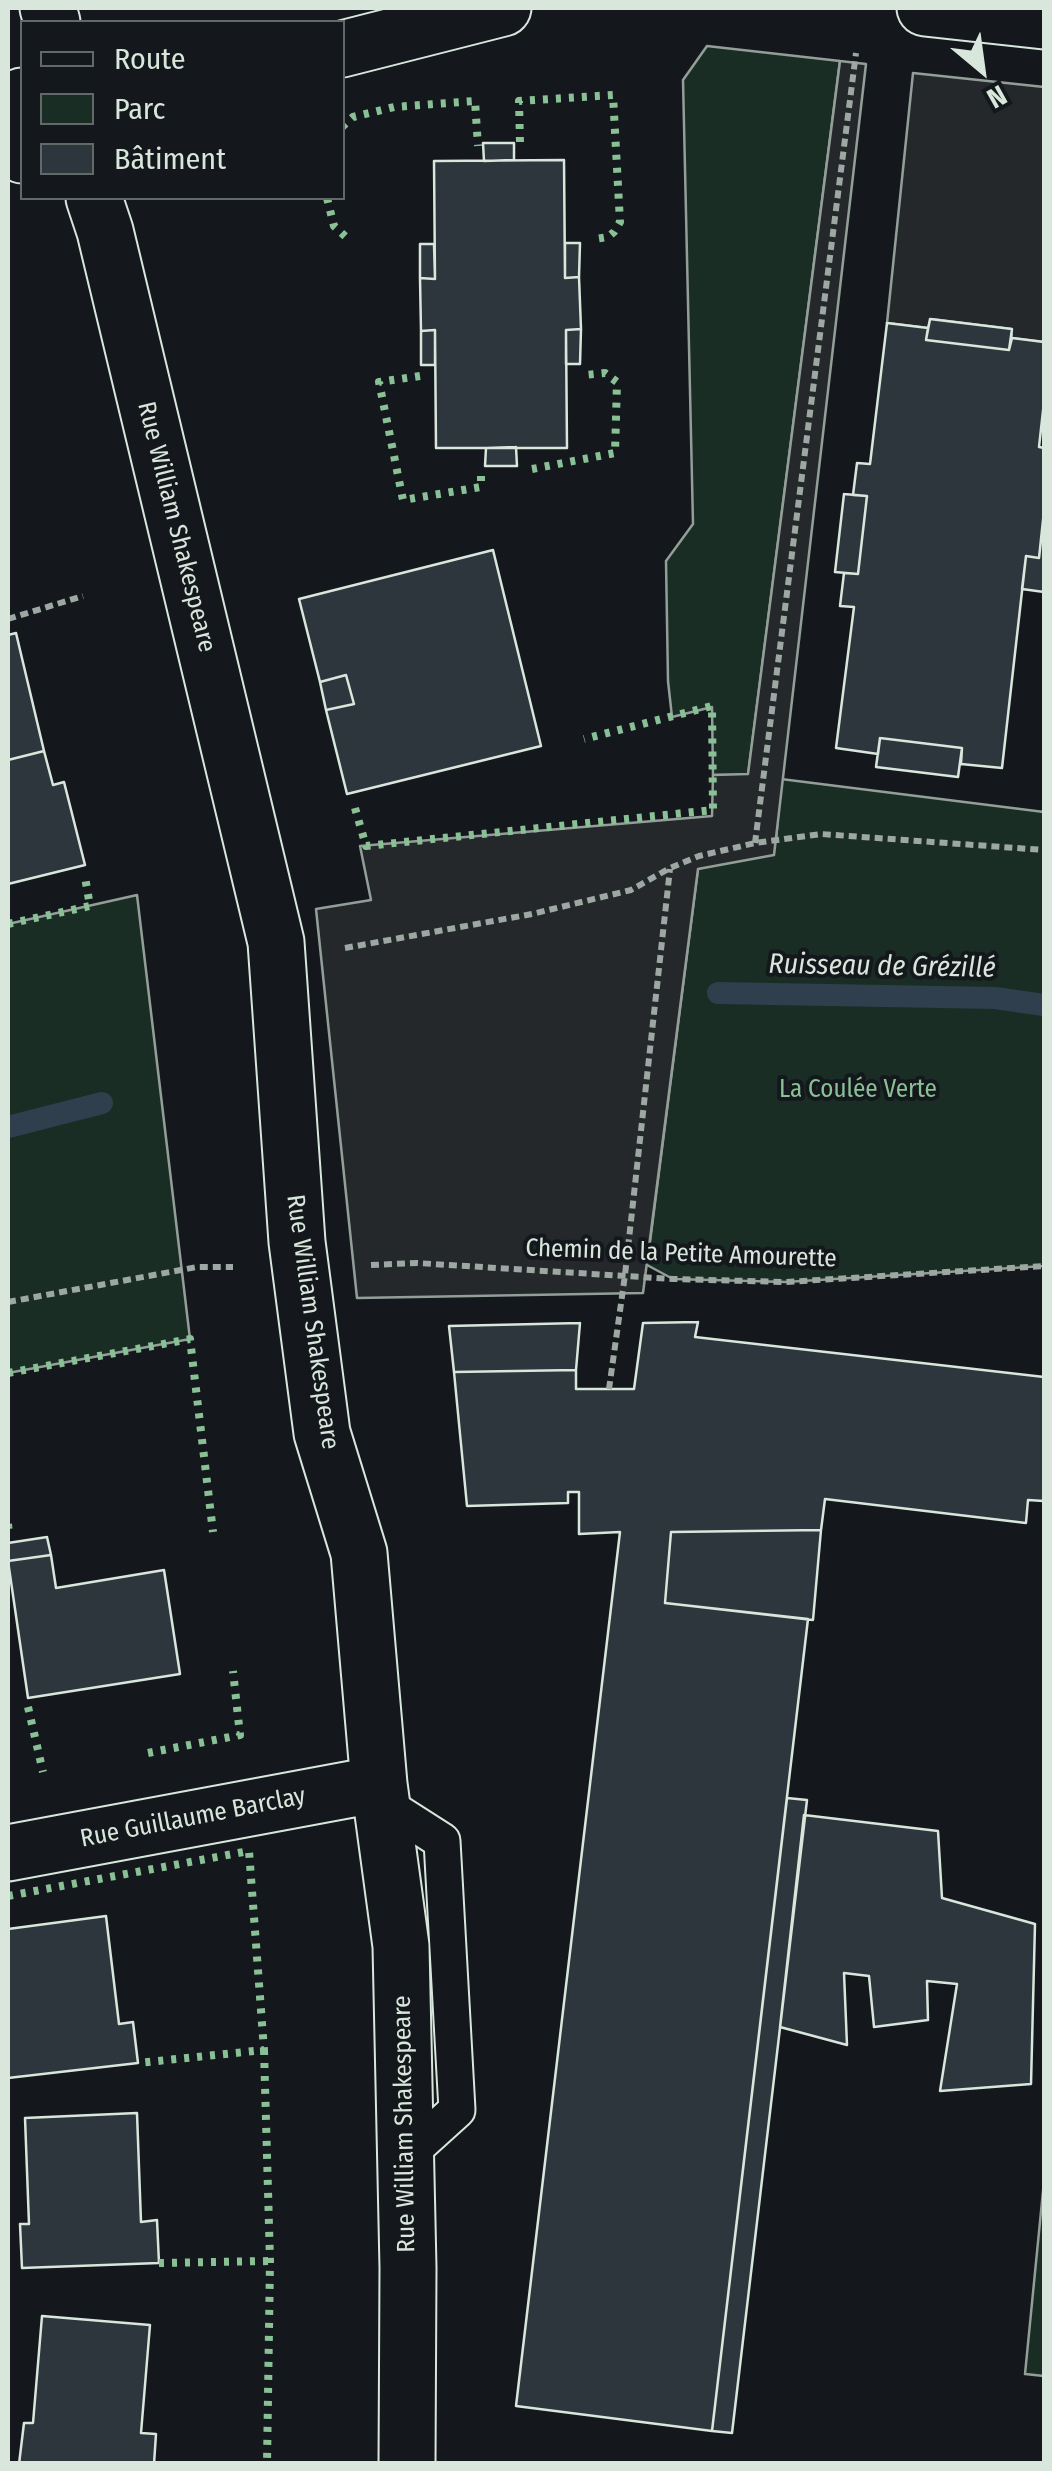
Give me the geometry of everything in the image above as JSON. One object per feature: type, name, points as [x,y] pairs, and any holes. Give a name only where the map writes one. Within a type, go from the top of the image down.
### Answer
[{"type":"street","points":[[345,49],[502,8]]},
{"type":"street","points":[[925,8],[1044,22]]},
{"type":"street","name":"Rue William Shakespeare","points":[[95,200],[276,942],[297,1242],[322,1433],[359,1554],[380,1793],[401,1946],[408,2268],[407,2464]]},
{"type":"street","name":"Rue Guillaume Barclay","points":[[8,1853],[380,1793]]},
{"type":"path","points":[[756,843],[856,53]]},
{"type":"path","points":[[8,619],[83,596]]},
{"type":"path","points":[[344,948],[631,890],[699,856],[756,843],[821,834],[1044,850]]},
{"type":"path","points":[[610,1389],[670,868]]},
{"type":"path","points":[[1034,1266],[1044,1257]]},
{"type":"path","name":"Chemin de la Petite Amourette","points":[[375,1265],[417,1263],[786,1282],[1044,1266]]},
{"type":"path","points":[[8,1302],[197,1267]]},
{"type":"green space","points":[[707,46],[840,61],[748,775],[713,775],[712,707],[672,717],[668,681],[666,561],[693,524],[683,80]]},
{"type":"green space","name":"La Coulée Verte","points":[[781,779],[1044,812],[1044,1266],[786,1282],[673,1279],[647,1265],[698,869],[776,841]]},
{"type":"green space","points":[[137,895],[190,1339],[8,1373],[8,924]]},
{"type":"green space","points":[[1044,2181],[1044,2376],[1025,2374]]},
{"type":"shaded area","points":[[840,61],[866,64],[774,855],[698,869],[643,1293],[357,1298],[316,909],[371,900],[360,846],[712,816],[713,775],[748,774]]},
{"type":"shaded area","points":[[913,73],[1044,87],[1044,342],[1012,338],[1011,329],[931,319],[928,328],[887,323]]},
{"type":"building","points":[[483,143],[514,143],[514,160],[484,161]]},
{"type":"building","points":[[564,160],[565,278],[579,277],[581,329],[566,330],[567,448],[436,448],[435,330],[421,331],[420,278],[435,279],[434,161]]},
{"type":"building","points":[[565,243],[580,243],[579,277],[565,278]]},
{"type":"building","points":[[420,244],[434,244],[435,279],[420,278]]},
{"type":"building","points":[[930,319],[1012,329],[1009,350],[926,340]]},
{"type":"building","points":[[887,323],[928,328],[926,340],[1009,350],[1012,338],[1044,342],[1039,447],[1044,448],[1044,511],[1039,558],[1026,556],[1002,768],[961,764],[962,748],[880,738],[878,754],[836,748],[854,607],[840,606],[844,573],[858,574],[867,496],[853,495],[857,463],[870,464]]},
{"type":"building","points":[[581,329],[580,364],[566,364],[566,330]]},
{"type":"building","points":[[435,330],[435,365],[421,365],[421,331]]},
{"type":"building","points":[[516,447],[517,466],[485,466],[486,448]]},
{"type":"building","points":[[844,494],[867,496],[858,574],[835,572]]},
{"type":"building","points":[[1042,531],[1044,592],[1022,589],[1026,556],[1039,558]]},
{"type":"building","points":[[493,550],[541,746],[347,794],[326,710],[354,704],[346,675],[320,682],[299,599]]},
{"type":"building","points":[[16,633],[44,751],[8,760],[8,635]]},
{"type":"building","points":[[346,675],[354,704],[326,710],[320,682]]},
{"type":"building","points":[[880,738],[962,748],[958,777],[876,767]]},
{"type":"building","points":[[44,751],[53,785],[64,782],[85,865],[8,884],[8,760]]},
{"type":"building","points":[[698,1322],[695,1337],[1044,1377],[1044,1501],[1028,1500],[1026,1523],[825,1499],[821,1530],[671,1532],[665,1603],[808,1619],[712,2431],[516,2406],[620,1532],[579,1534],[579,1492],[568,1492],[568,1503],[467,1506],[454,1372],[576,1370],[576,1389],[634,1389],[643,1323]]},
{"type":"building","points":[[580,1323],[576,1370],[454,1372],[449,1326]]},
{"type":"building","points":[[821,1530],[813,1620],[665,1603],[671,1532]]},
{"type":"building","points":[[47,1537],[51,1555],[8,1561],[8,1543]]},
{"type":"building","points":[[51,1555],[56,1588],[164,1570],[180,1674],[28,1698],[8,1561]]},
{"type":"building","points":[[787,1798],[807,1800],[732,2433],[712,2431]]},
{"type":"building","points":[[804,1815],[938,1831],[942,1898],[1035,1924],[1031,2084],[940,2091],[957,1984],[927,1981],[928,2020],[874,2027],[869,1976],[844,1973],[847,2045],[780,2027]]},
{"type":"building","points":[[106,1916],[119,2024],[133,2022],[138,2063],[8,2078],[8,1929]]},
{"type":"building","points":[[137,2113],[141,2222],[157,2220],[159,2263],[22,2268],[20,2224],[29,2224],[25,2118]]},
{"type":"building","points":[[42,2316],[150,2325],[141,2433],[156,2434],[154,2464],[19,2464],[24,2423],[33,2423]]},
{"type":"waterway","name":"Ruisseau de Grézillé","points":[[718,993],[995,998],[1044,1005]]},
{"type":"waterway","name":"Ruisseau de Grézillé","points":[[8,1127],[102,1103]]},
{"type":"hedge","points":[[520,142],[519,101],[613,95],[620,222],[608,237],[595,239]]},
{"type":"hedge","points":[[345,124],[353,117],[394,107],[475,101],[478,146]]},
{"type":"hedge","points":[[328,200],[334,226],[347,238]]},
{"type":"hedge","points":[[532,469],[615,453],[617,382],[605,373],[585,375]]},
{"type":"hedge","points":[[420,376],[379,382],[403,500],[481,487],[481,470]]},
{"type":"hedge","points":[[355,808],[366,846],[713,810],[712,706],[584,739]]},
{"type":"hedge","points":[[8,924],[90,906],[85,877]]},
{"type":"hedge","points":[[8,1373],[190,1339],[213,1532]]},
{"type":"hedge","points":[[8,1524],[9,1533]]},
{"type":"hedge","points":[[148,1753],[240,1735],[233,1671]]},
{"type":"hedge","points":[[28,1707],[43,1772]]},
{"type":"hedge","points":[[8,1896],[249,1851],[264,2050],[138,2063]]},
{"type":"hedge","points":[[264,2050],[270,2261],[267,2464]]},
{"type":"hedge","points":[[159,2263],[270,2261]]}]
